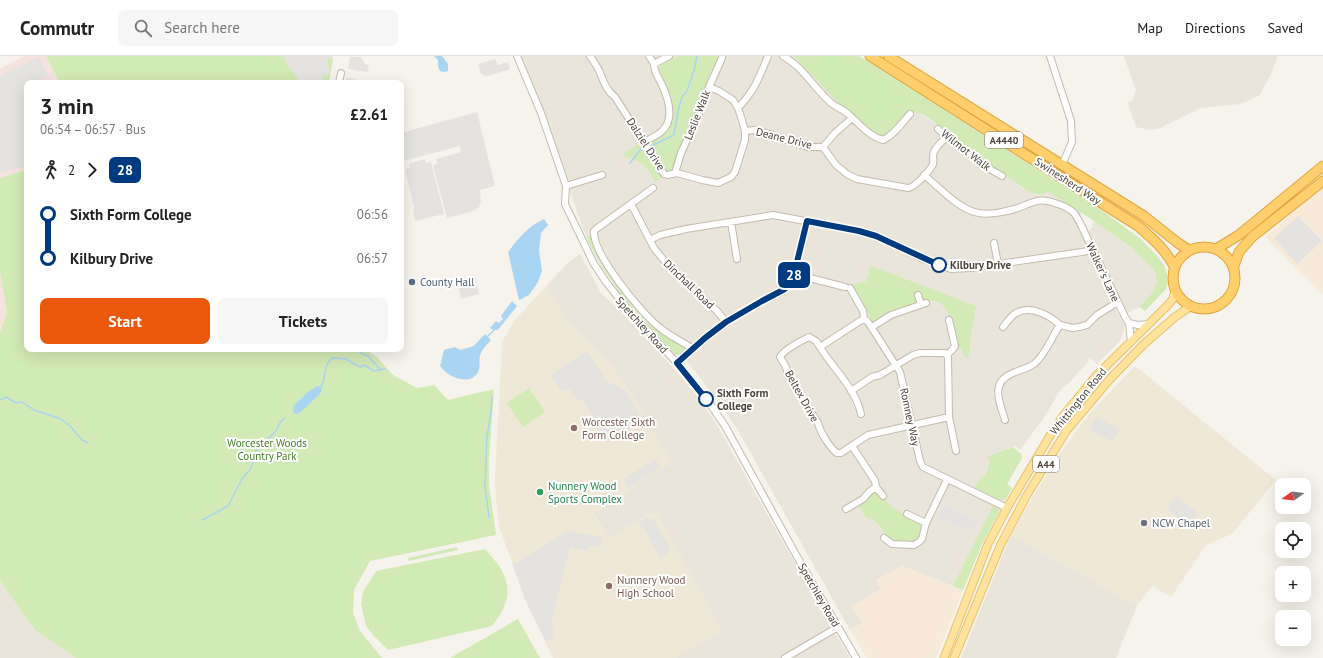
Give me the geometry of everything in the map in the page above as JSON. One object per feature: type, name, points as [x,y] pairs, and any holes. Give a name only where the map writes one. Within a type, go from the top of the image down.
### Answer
[{"type":"highway","name":"Swinesherd Way","points":[[870,56],[1138,226],[1169,256],[1174,266]]},
{"type":"highway","name":"Swinesherd Way","points":[[888,56],[1144,216],[1189,250]]},
{"type":"highway","points":[[1216,249],[1239,235],[1323,166]]},
{"type":"highway","points":[[1234,266],[1228,258],[1216,249],[1206,246],[1196,247],[1180,257],[1174,266],[1172,278],[1175,290],[1182,300],[1191,306],[1205,309],[1213,308],[1223,303],[1231,294],[1235,284],[1234,266],[1239,252],[1252,237],[1323,181]]},
{"type":"main road","name":"Whittington Road","points":[[944,658],[988,544],[1007,508],[1051,434],[1063,416],[1095,377],[1167,306],[1173,299],[1175,290]]},
{"type":"main road","name":"Whittington Road","points":[[954,658],[1001,544],[1027,495],[1066,430],[1110,378],[1144,344],[1175,317],[1191,306]]},
{"type":"street","name":"Spetchley Road","points":[[517,56],[541,113],[566,186],[565,204],[585,247],[606,282],[629,311],[677,363],[708,401],[725,426],[856,658]]},
{"type":"street","name":"Dalziel Drive","points":[[590,56],[600,73],[602,81],[610,93],[616,97],[664,174],[667,175],[675,173],[718,183],[731,177],[735,172],[745,140],[745,131],[738,108],[733,100],[709,87]]},
{"type":"street","points":[[646,146],[666,126],[669,118],[668,99],[655,72],[654,64],[649,56]]},
{"type":"street","points":[[654,64],[670,56]]},
{"type":"street","points":[[738,108],[749,97],[768,56]]},
{"type":"street","points":[[783,56],[800,68],[814,86],[832,104],[846,112],[874,137],[883,140],[892,134],[910,114]]},
{"type":"street","points":[[1050,56],[1071,121],[1072,142],[1062,165]]},
{"type":"street","name":"Leslie Walk","points":[[675,173],[681,153],[722,58]]},
{"type":"street","points":[[339,80],[341,73]]},
{"type":"street","points":[[823,147],[835,133],[852,118]]},
{"type":"street","name":"Wilmot Walk","points":[[938,128],[947,137],[960,145],[983,165],[1002,176]]},
{"type":"street","name":"Deane Drive","points":[[745,131],[760,131],[808,147],[823,147],[840,170],[857,179],[905,189],[912,188],[933,164],[934,152],[947,137]]},
{"type":"street","name":"Wilmot Walk","points":[[990,178],[994,172]]},
{"type":"street","points":[[566,186],[602,175]]},
{"type":"street","name":"Walker's Lane","points":[[924,175],[961,205],[969,210],[979,213],[990,214],[1010,210],[1032,201],[1041,200],[1052,201],[1073,212],[1078,219],[1129,323],[1131,342]]},
{"type":"street","points":[[653,188],[594,231],[594,237],[618,282],[632,300],[658,326],[693,349]]},
{"type":"street","name":"Dinchall Road","points":[[631,204],[650,240],[662,258],[677,275],[710,304],[726,322]]},
{"type":"street","points":[[650,240],[660,235],[686,229],[773,216],[859,231],[876,236],[923,259],[951,269],[971,268],[1093,250]]},
{"type":"street","points":[[677,363],[726,322],[790,285],[807,221]]},
{"type":"street","points":[[731,222],[737,259]]},
{"type":"street","points":[[994,243],[998,264]]},
{"type":"street","name":"Romney Way","points":[[794,274],[848,287],[863,311],[864,319],[872,327],[896,365],[902,378],[920,461],[923,467],[1007,508]]},
{"type":"street","points":[[872,327],[891,315],[924,304],[918,294]]},
{"type":"street","points":[[1002,327],[1017,312],[1025,310],[1044,313],[1053,318],[1060,325],[1073,328],[1079,327],[1087,324],[1097,315],[1118,302]]},
{"type":"street","points":[[861,414],[859,405],[851,391],[820,347],[864,319]]},
{"type":"street","points":[[946,355],[955,346],[949,320]]},
{"type":"street","points":[[1129,323],[1138,325],[1148,324]]},
{"type":"street","points":[[1005,420],[997,396],[1002,382],[1010,374],[1034,364],[1050,344],[1060,325]]},
{"type":"street","name":"Beltex Drive","points":[[820,347],[816,341],[809,338],[801,341],[782,353],[780,357],[786,367],[788,375],[818,423],[819,428],[833,450],[837,453],[841,453],[868,435],[949,417]]},
{"type":"street","points":[[851,391],[872,377],[880,375],[913,355],[941,353],[946,355],[948,357],[949,417],[956,451]]},
{"type":"street","points":[[852,446],[875,481],[876,487],[883,496]]},
{"type":"street","points":[[884,538],[892,544],[917,544],[922,539],[926,523],[947,480]]},
{"type":"street","points":[[846,509],[863,499],[876,487]]},
{"type":"street","points":[[907,514],[926,523]]},
{"type":"street","points":[[891,551],[892,544]]},
{"type":"street","points":[[785,658],[838,627]]},
{"type":"shaded area","points":[[24,56],[46,56],[58,80],[24,80],[24,171],[0,178],[0,69]]},
{"type":"shaded area","points":[[283,56],[333,56],[333,59],[328,59],[327,62],[329,68],[331,69],[330,74],[322,75],[323,80],[299,80]]},
{"type":"shaded area","points":[[517,56],[678,56],[662,64],[658,68],[671,98],[673,116],[669,128],[651,142],[639,144],[628,158],[641,163],[648,169],[673,169],[688,126],[696,113],[718,56],[792,56],[796,58],[840,105],[856,116],[909,114],[912,112],[918,112],[936,124],[953,139],[962,143],[990,167],[1011,179],[1023,189],[1032,193],[1044,195],[1047,190],[1082,213],[1078,219],[1085,234],[1092,228],[1093,220],[1132,248],[1152,268],[1155,272],[1157,283],[1151,294],[1139,307],[1127,313],[1120,302],[1115,308],[1125,326],[1120,341],[1097,364],[1090,358],[1070,382],[1061,389],[1043,419],[1021,449],[1015,446],[987,456],[1005,483],[1012,488],[982,544],[963,590],[902,566],[877,581],[881,589],[852,606],[862,623],[850,630],[736,427],[716,398],[682,355],[676,355],[625,300],[600,264],[584,232],[572,197],[566,186]]},
{"type":"shaded area","points":[[1124,56],[1278,56],[1260,95],[1240,104],[1201,108],[1158,129],[1149,130],[1136,127],[1129,107],[1128,102],[1132,101],[1136,90]]},
{"type":"shaded area","points":[[39,57],[48,75],[39,80],[24,80],[24,167],[0,172],[0,76]]},
{"type":"shaded area","points":[[350,57],[361,57],[365,64],[369,65],[367,72],[348,69]]},
{"type":"shaded area","points":[[495,59],[498,65],[508,62],[510,69],[484,77],[483,74],[481,74],[478,64]]},
{"type":"shaded area","points":[[347,78],[358,80],[346,80]]},
{"type":"shaded area","points":[[477,112],[495,186],[480,190],[481,201],[479,207],[474,211],[447,218],[433,165],[438,164],[436,159],[461,152],[460,146],[404,161],[404,132]]},
{"type":"shaded area","points":[[425,159],[426,163],[431,162],[444,214],[415,221],[413,212],[414,207],[405,169],[410,168],[409,164]]},
{"type":"shaded area","points":[[1323,188],[1323,294],[1300,273],[1266,237],[1302,204]]},
{"type":"shaded area","points":[[1298,216],[1322,241],[1297,264],[1274,238]]},
{"type":"shaded area","points":[[580,254],[601,293],[676,371],[700,400],[717,425],[850,658],[675,658],[721,631],[656,510],[609,538],[593,513],[629,491],[637,482],[671,463],[631,393],[610,365],[567,322],[562,311],[546,286],[568,263]]},
{"type":"shaded area","points":[[0,272],[7,313],[0,332]]},
{"type":"shaded area","points":[[475,276],[479,294],[461,299],[457,280]]},
{"type":"shaded area","points":[[546,286],[562,311],[567,322],[610,365],[631,393],[672,463],[637,482],[629,491],[593,514],[609,538],[656,510],[721,631],[675,658],[553,658],[524,597],[499,526],[495,478],[502,342],[514,321]]},
{"type":"shaded area","points":[[587,351],[607,381],[626,391],[642,420],[607,441],[582,399],[578,401],[569,388],[562,392],[551,375]]},
{"type":"shaded area","points":[[1135,366],[1275,479],[1275,481],[1232,534],[1206,545],[1171,597],[1152,586],[1137,606],[1011,535],[1041,483],[1089,414]]},
{"type":"shaded area","points":[[1096,417],[1119,429],[1113,442],[1090,430]]},
{"type":"shaded area","points":[[656,459],[660,467],[628,488],[624,479]]},
{"type":"shaded area","points":[[1176,496],[1198,513],[1188,526],[1167,509]]},
{"type":"shaded area","points":[[943,504],[976,520],[972,529],[966,526],[965,530],[937,517]]},
{"type":"shaded area","points":[[647,517],[649,520],[653,518],[671,550],[660,558],[645,530],[638,522]]},
{"type":"shaded area","points":[[568,531],[603,538],[600,547],[589,545],[587,551],[570,547],[551,622],[554,631],[553,638],[545,641],[524,597],[513,565]]},
{"type":"shaded area","points":[[1011,535],[1137,606],[1116,658],[961,658]]},
{"type":"shaded area","points":[[902,566],[963,590],[936,658],[867,658],[850,630],[862,623],[852,606],[881,589],[876,580]]},
{"type":"shaded area","points":[[0,581],[35,630],[76,658],[0,658]]},
{"type":"green space","points":[[46,56],[333,56],[330,80],[58,80]]},
{"type":"green space","points":[[678,56],[718,56],[696,113],[688,126],[673,169],[655,182],[644,166],[622,154],[639,144],[651,142],[669,128],[673,116],[671,98],[658,68]]},
{"type":"green space","points":[[792,56],[859,56],[1099,208],[1142,240],[1164,265],[1168,282],[1166,289],[1145,311],[1139,307],[1151,294],[1157,283],[1155,272],[1132,248],[1093,220],[1047,191],[1044,195],[1029,192],[986,164],[965,146],[948,135],[929,118],[923,115],[912,112],[883,138],[840,105],[796,58]]},
{"type":"green space","name":"Worcester Woods Country Park","points":[[24,171],[24,352],[369,352],[377,357],[393,375],[417,388],[434,385],[448,400],[494,389],[489,459],[489,485],[496,535],[370,561],[354,590],[353,613],[360,631],[382,658],[76,658],[35,630],[0,581],[0,332],[7,313],[0,272],[0,178]]},
{"type":"green space","points":[[591,235],[591,240],[606,265],[630,300],[659,331],[686,348],[684,353],[676,355],[627,301],[606,273],[588,240],[587,237]]},
{"type":"green space","points":[[871,266],[976,306],[968,359],[956,343],[947,311],[944,306],[938,302],[922,300],[917,301],[916,303],[874,324],[852,285],[867,281]]},
{"type":"green space","points":[[529,388],[545,412],[523,427],[507,403]]},
{"type":"green space","points":[[1013,447],[1021,454],[1022,458],[1007,484],[1012,488],[1006,499],[1000,500],[975,488],[987,472],[990,462],[987,456]]},
{"type":"green space","points":[[875,491],[892,507],[912,519],[923,523],[921,537],[915,542],[893,541],[886,537],[881,527],[871,518],[869,519],[864,515],[858,505]]},
{"type":"green space","points":[[993,506],[997,508],[999,512],[982,544],[963,590],[953,586]]},
{"type":"green space","points":[[457,547],[458,550],[409,561],[408,558]]},
{"type":"green space","points":[[485,549],[501,569],[507,584],[507,599],[505,606],[492,626],[388,650],[366,626],[361,604],[363,592],[376,571]]},
{"type":"green space","points":[[518,619],[540,658],[450,658]]},
{"type":"water","points":[[434,56],[442,56],[448,64],[448,71],[440,71],[438,60]]},
{"type":"water","points":[[544,219],[548,225],[541,233],[539,250],[542,271],[538,282],[529,295],[519,300],[508,252],[528,229]]},
{"type":"water","points":[[512,301],[517,306],[498,330],[490,328],[496,321],[499,323],[503,319],[501,316]]},
{"type":"water","points":[[485,334],[491,340],[481,353],[478,372],[470,379],[465,380],[453,377],[440,366],[444,350],[455,347],[460,350],[474,346]]},
{"type":"water","points":[[317,386],[321,387],[322,391],[319,395],[298,414],[294,413],[293,406]]},
{"type":"waterway","points":[[649,147],[674,135],[682,97],[687,91],[694,71],[697,56]]},
{"type":"waterway","points":[[630,163],[640,150],[646,148]]},
{"type":"waterway","points":[[488,336],[495,329]]},
{"type":"waterway","points":[[360,352],[369,357],[380,369]]},
{"type":"waterway","points":[[321,387],[327,365],[332,358],[346,359],[360,367],[364,365],[374,371],[385,369]]},
{"type":"waterway","points":[[0,400],[6,397],[16,403],[22,402],[34,410],[61,419],[70,426],[82,440],[88,443]]},
{"type":"waterway","points":[[489,517],[485,486],[487,436],[492,397]]},
{"type":"waterway","points":[[202,520],[228,506],[242,479],[251,468],[256,450],[276,431],[281,421],[285,418]]},
{"type":"bus line","name":"28","points":[[706,399],[677,363],[705,338],[726,322],[790,285],[807,221],[859,231],[876,236],[923,259],[939,265]]},
{"type":"place","name":"Kilbury Drive","points":[[939,265]]},
{"type":"place","name":"County Hall","points":[[412,282]]},
{"type":"place","name":"Sixth Form College","points":[[706,399]]},
{"type":"place","name":"Worcester Sixth Form College","points":[[574,428]]},
{"type":"place","name":"Nunnery Wood Sports Complex","points":[[540,492]]},
{"type":"place","name":"NCW Chapel","points":[[1144,523]]},
{"type":"place","name":"Nunnery Wood High School","points":[[609,586]]}]
